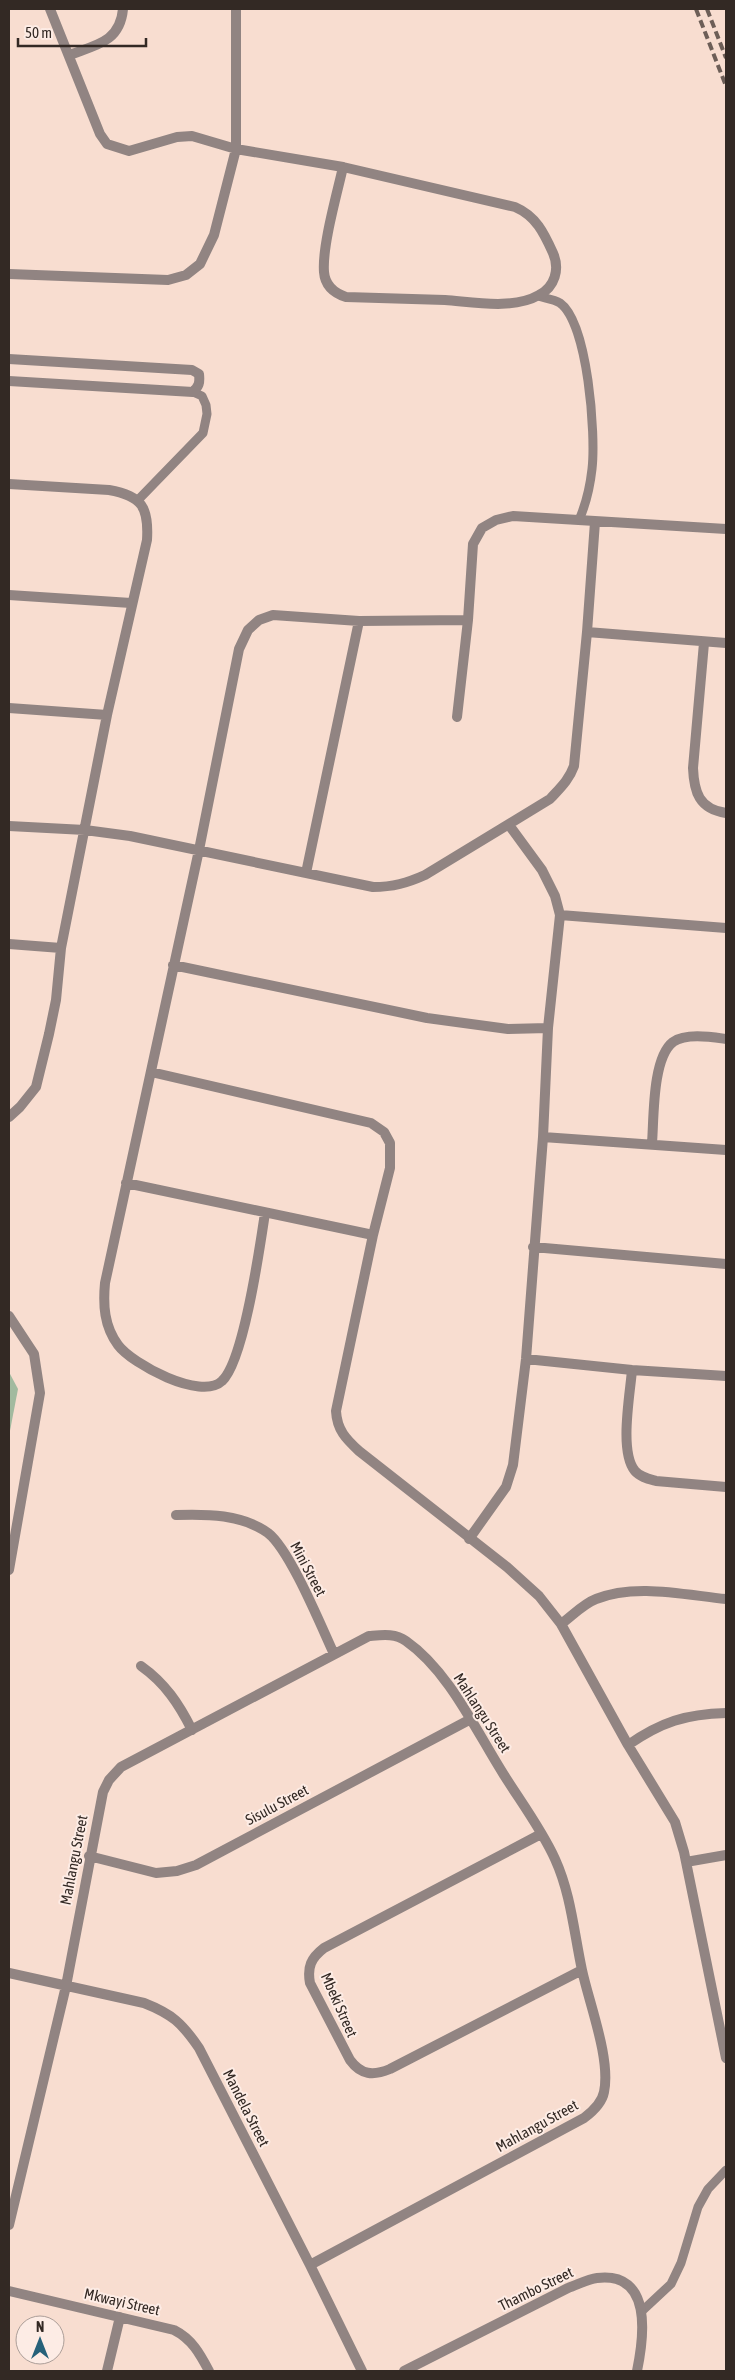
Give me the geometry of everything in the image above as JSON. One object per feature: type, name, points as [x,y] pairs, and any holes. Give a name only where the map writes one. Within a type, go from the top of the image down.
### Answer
[{"type":"street","points":[[50,9],[100,134],[107,144],[129,151],[170,138],[192,136],[236,148],[343,167],[515,207],[533,218],[542,231],[554,256],[556,272],[553,281],[547,290],[538,296],[504,303],[346,296],[337,293],[329,286],[324,273],[325,254],[343,167]]},
{"type":"street","points":[[68,56],[96,45],[117,32],[122,22],[123,9]]},
{"type":"street","points":[[9,274],[168,280],[186,275],[200,264],[214,235],[236,148],[236,9]]},
{"type":"street","points":[[9,359],[192,370],[199,374],[200,380],[199,386],[193,392],[9,381]]},
{"type":"street","points":[[9,484],[124,492],[138,500],[145,510],[148,523],[147,540],[131,603],[107,715],[61,948],[56,1000],[36,1087],[9,1117]]},
{"type":"street","points":[[457,717],[468,620],[473,544],[482,528],[496,520],[513,516],[726,529]]},
{"type":"street","points":[[9,826],[85,830],[130,836],[373,887],[391,887],[407,883],[424,875],[550,799],[571,774],[574,766],[587,632],[595,522]]},
{"type":"street","points":[[9,594],[131,603]]},
{"type":"street","points":[[265,1213],[240,1342],[230,1372],[222,1382],[213,1386],[189,1385],[164,1377],[136,1362],[118,1346],[108,1328],[105,1314],[105,1283],[199,850],[239,649],[248,630],[259,620],[273,615],[359,621],[468,620]]},
{"type":"street","points":[[306,873],[359,621]]},
{"type":"street","points":[[587,632],[704,643],[726,643]]},
{"type":"street","points":[[704,643],[693,768],[694,788],[705,805],[726,813]]},
{"type":"street","points":[[9,708],[107,715]]},
{"type":"street","points":[[469,1539],[506,1487],[513,1465],[526,1359],[548,1028],[560,915],[555,896],[542,870],[509,825]]},
{"type":"street","points":[[560,915],[726,928]]},
{"type":"street","points":[[9,944],[61,948]]},
{"type":"street","points":[[173,965],[427,1018],[508,1029],[548,1028]]},
{"type":"street","points":[[652,1144],[658,1072],[663,1055],[673,1042],[685,1038],[726,1039]]},
{"type":"street","points":[[151,1072],[371,1123],[384,1132],[390,1143],[390,1168],[373,1235],[336,1411],[339,1429],[345,1438],[359,1451],[527,1585],[561,1624],[628,1745],[675,1822],[686,1862],[726,2058]]},
{"type":"street","points":[[542,1137],[726,1150]]},
{"type":"street","points":[[126,1183],[373,1235]]},
{"type":"street","points":[[533,1248],[726,1264]]},
{"type":"street","points":[[9,1316],[12,1326],[34,1354],[40,1393],[9,1570]]},
{"type":"street","points":[[526,1359],[632,1370],[726,1376]]},
{"type":"street","points":[[632,1370],[627,1442],[629,1460],[636,1472],[646,1479],[656,1481],[726,1486]]},
{"type":"street","name":"Mini Street","points":[[176,1515],[225,1516],[270,1534],[289,1561],[334,1654]]},
{"type":"street","points":[[561,1624],[594,1600],[610,1595],[634,1592],[726,1599]]},
{"type":"street","name":"Mahlangu Street","points":[[9,2225],[66,1986],[89,1856],[103,1792],[110,1780],[121,1767],[369,1636],[393,1635],[404,1640],[419,1653],[457,1696],[469,1720],[556,1860],[567,1894],[602,2056],[605,2082],[604,2094],[592,2112],[566,2128],[310,2265]]},
{"type":"street","points":[[141,1666],[157,1677],[171,1693],[192,1730]]},
{"type":"street","points":[[628,1745],[673,1720],[698,1714],[726,1713]]},
{"type":"street","name":"Sisulu Street","points":[[89,1856],[156,1872],[177,1871],[196,1865],[469,1720]]},
{"type":"street","name":"Mbeki Street","points":[[541,1834],[324,1948],[313,1956],[308,1974],[310,1983],[356,2069],[373,2074],[390,2069],[582,1970]]},
{"type":"street","points":[[686,1862],[726,1855]]},
{"type":"street","name":"Mandela Street","points":[[9,1973],[144,2003],[164,2011],[186,2029],[199,2048],[362,2371]]},
{"type":"street","name":"Thambo Street","points":[[404,2371],[568,2288],[596,2278],[620,2281],[631,2287],[642,2311],[642,2346],[637,2371]]},
{"type":"street","name":"Mkwayi Street","points":[[9,2291],[174,2330],[184,2335],[200,2354],[209,2371]]},
{"type":"street","points":[[107,2371],[120,2317]]},
{"type":"lane","points":[[538,296],[560,303],[568,315],[582,353],[591,397],[592,468],[586,502],[579,520]]},
{"type":"lane","points":[[138,500],[203,433],[207,414],[206,405],[202,396],[193,392]]},
{"type":"lane","points":[[642,2311],[671,2284],[681,2263],[698,2207],[708,2189],[726,2170]]},
{"type":"green space","points":[[9,1372],[18,1389],[9,1436]]},
{"type":"railway","points":[[696,9],[726,86]]},
{"type":"railway","points":[[707,9],[726,58]]}]
